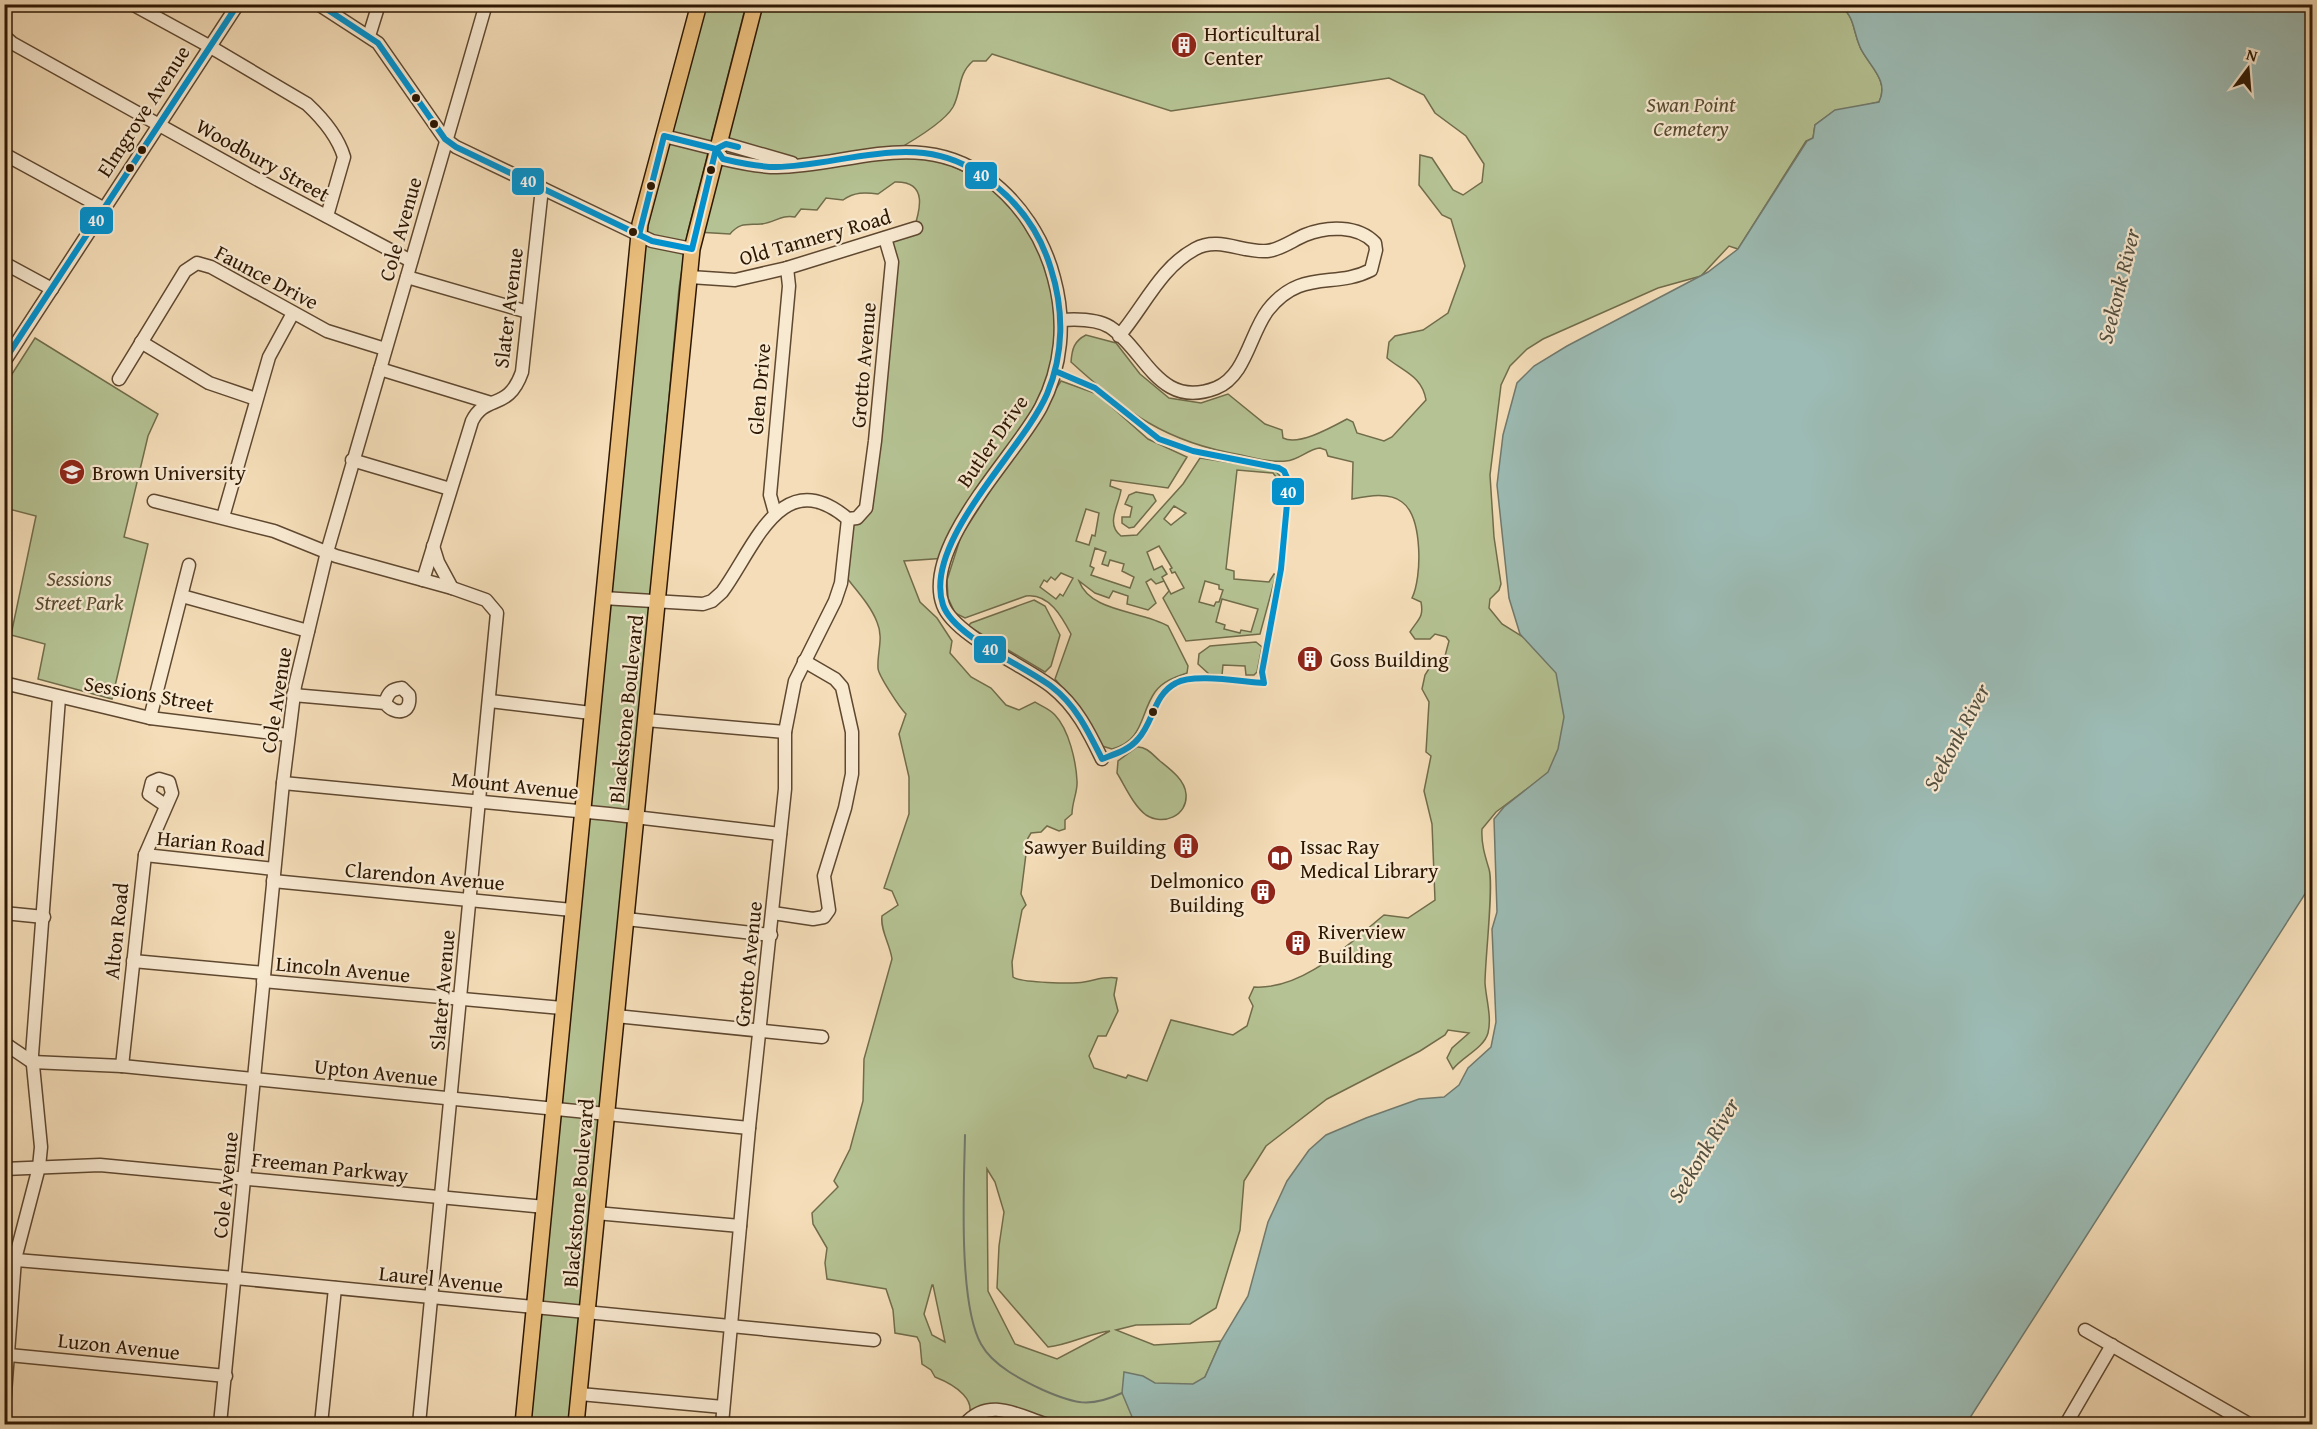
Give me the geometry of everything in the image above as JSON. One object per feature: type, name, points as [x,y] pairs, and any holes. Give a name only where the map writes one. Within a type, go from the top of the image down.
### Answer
[{"type":"main road","name":"Blackstone Boulevard","points":[[523,1425],[639,235],[699,4]]},
{"type":"main road","name":"Blackstone Boulevard","points":[[576,1425],[692,249],[755,4]]},
{"type":"street","points":[[132,4],[209,46],[306,104],[322,120],[341,148],[344,157],[327,216]]},
{"type":"street","name":"Elmgrove Avenue","points":[[4,362],[103,207],[238,4]]},
{"type":"street","points":[[318,4],[369,36],[388,57],[445,139],[474,156],[652,241],[692,249]]},
{"type":"street","points":[[369,36],[379,4]]},
{"type":"street","name":"Cole Avenue","points":[[220,1425],[293,695],[327,552],[352,460],[486,4]]},
{"type":"street","name":"Woodbury Street","points":[[4,36],[12,43],[158,124],[411,261]]},
{"type":"street","name":"Butler Drive","points":[[664,136],[716,149],[726,144],[800,165],[883,152],[902,151],[936,156],[973,169],[1011,200],[1039,238],[1052,268],[1061,320],[1057,362],[1046,396],[1032,421],[965,516],[943,570],[941,595],[948,614],[958,625],[978,641],[1032,671],[1076,710],[1102,759]]},
{"type":"street","points":[[4,153],[103,207]]},
{"type":"street","name":"Slater Avenue","points":[[419,1425],[481,801],[497,613],[486,600],[423,580],[469,427],[477,413],[490,403],[507,398],[519,381],[522,372],[542,188]]},
{"type":"street","name":"Old Tannery Road","points":[[690,277],[735,280],[787,268],[915,228]]},
{"type":"street","points":[[1061,320],[1081,320],[1105,325],[1119,336],[1169,387],[1195,393],[1216,388],[1229,381],[1267,312],[1280,297],[1296,287],[1313,281],[1371,270],[1376,250],[1375,243],[1358,232],[1342,229],[1306,234],[1270,251],[1227,244],[1202,246],[1184,256],[1167,272],[1119,336]]},
{"type":"street","name":"Grotto Avenue","points":[[722,1425],[749,1128],[785,789],[785,732],[795,681],[835,601],[841,583],[848,519],[863,513],[868,497],[892,262],[885,238]]},
{"type":"street","points":[[4,263],[52,289]]},
{"type":"street","name":"Faunce Drive","points":[[119,379],[187,269],[197,263],[206,265],[327,331],[385,349]]},
{"type":"street","name":"Glen Drive","points":[[775,513],[770,495],[789,286],[787,268]]},
{"type":"street","points":[[407,277],[528,312]]},
{"type":"street","points":[[223,517],[272,348],[293,313]]},
{"type":"street","points":[[141,342],[209,383],[256,399]]},
{"type":"street","points":[[380,369],[490,403]]},
{"type":"street","points":[[352,460],[450,489]]},
{"type":"street","points":[[154,501],[285,534],[327,552],[423,580]]},
{"type":"street","points":[[603,598],[691,605],[712,601],[730,582],[765,523],[786,505],[817,501],[837,509],[848,519]]},
{"type":"street","points":[[433,546],[438,562],[452,588]]},
{"type":"street","points":[[150,718],[189,565]]},
{"type":"street","points":[[182,596],[308,631]]},
{"type":"street","points":[[773,913],[813,919],[824,916],[829,910],[824,876],[825,865],[845,808],[852,774],[852,732],[842,687],[835,679],[804,661]]},
{"type":"street","name":"Sessions Street","points":[[4,683],[150,718],[288,735]]},
{"type":"street","points":[[293,695],[385,703]]},
{"type":"street","points":[[4,1407],[9,1355],[10,1259],[39,1167],[41,1147],[32,1062],[59,698]]},
{"type":"street","points":[[490,701],[591,713]]},
{"type":"street","points":[[646,720],[785,732]]},
{"type":"street","name":"Mount Avenue","points":[[283,783],[481,801],[780,834]]},
{"type":"street","name":"Alton Road","points":[[122,1066],[145,855],[165,805]]},
{"type":"street","name":"Harian Road","points":[[145,855],[274,875]]},
{"type":"street","name":"Clarendon Avenue","points":[[274,875],[470,900],[572,910]]},
{"type":"street","points":[[4,913],[44,917]]},
{"type":"street","points":[[626,919],[771,935]]},
{"type":"street","name":"Lincoln Avenue","points":[[133,961],[460,1000],[562,1008]]},
{"type":"street","points":[[616,1016],[822,1037]]},
{"type":"street","points":[[4,1043],[32,1062]]},
{"type":"street","name":"Upton Avenue","points":[[32,1062],[122,1066],[749,1128]]},
{"type":"street","name":"Freeman Parkway","points":[[4,1169],[100,1166],[545,1207]]},
{"type":"street","points":[[596,1213],[740,1226]]},
{"type":"street","name":"Laurel Avenue","points":[[10,1259],[235,1278],[874,1340]]},
{"type":"street","points":[[321,1425],[335,1288]]},
{"type":"street","points":[[2085,1330],[2249,1425]]},
{"type":"street","points":[[2066,1425],[2112,1345]]},
{"type":"street","name":"Luzon Avenue","points":[[9,1355],[226,1376]]},
{"type":"street","points":[[580,1394],[723,1407]]},
{"type":"street","points":[[965,1425],[971,1418],[990,1409],[1009,1410],[1045,1425]]},
{"type":"green space","points":[[705,5],[746,5],[688,231],[679,288],[636,757],[600,1101],[593,1213],[569,1424],[528,1424],[610,584],[648,224]]},
{"type":"green space","name":"Swan Point Cemetery","points":[[756,5],[1841,5],[1851,20],[1860,47],[1880,80],[1882,94],[1879,102],[1833,112],[1815,125],[1813,138],[1806,141],[1738,249],[1729,246],[1701,276],[1658,288],[1543,339],[1527,349],[1510,366],[1501,385],[1490,475],[1494,537],[1501,584],[1499,590],[1490,599],[1489,608],[1502,624],[1528,640],[1559,675],[1575,753],[1496,812],[1482,829],[1490,878],[1485,983],[1489,1027],[1486,1038],[1478,1048],[1453,1069],[1447,1058],[1452,1048],[1469,1033],[1448,1030],[1445,1035],[1420,1051],[1327,1099],[1266,1146],[1244,1181],[1240,1230],[1216,1308],[1190,1324],[1136,1325],[1116,1330],[1154,1345],[1221,1341],[1205,1377],[1191,1424],[964,1424],[969,1416],[968,1401],[957,1389],[935,1377],[931,1370],[922,1364],[920,1343],[917,1337],[895,1333],[893,1310],[886,1289],[827,1279],[825,1263],[827,1248],[813,1224],[812,1213],[838,1187],[834,1181],[850,1149],[863,1101],[864,1059],[892,959],[882,927],[882,916],[898,905],[892,891],[884,888],[909,814],[909,777],[899,734],[906,714],[879,672],[880,634],[874,615],[843,573],[849,521],[861,523],[867,511],[888,241],[913,232],[918,215],[919,199],[913,186],[895,182],[878,194],[860,193],[843,200],[826,198],[817,210],[801,209],[795,217],[744,225],[730,234],[697,232]],"holes":[[[992,54],[1171,111],[1389,78],[1424,95],[1435,113],[1466,136],[1484,164],[1482,182],[1463,195],[1453,190],[1432,158],[1420,155],[1419,185],[1442,215],[1451,219],[1465,266],[1448,313],[1423,330],[1395,336],[1389,342],[1387,358],[1421,385],[1426,400],[1392,437],[1384,441],[1357,433],[1353,422],[1347,419],[1306,438],[1298,440],[1283,438],[1282,430],[1265,424],[1228,394],[1201,403],[1169,398],[1140,374],[1116,343],[1086,335],[1076,343],[1073,349],[1071,362],[1110,396],[1148,423],[1190,442],[1275,461],[1291,460],[1320,448],[1326,450],[1328,456],[1353,462],[1352,499],[1378,496],[1397,499],[1409,510],[1414,521],[1419,563],[1412,598],[1421,602],[1422,612],[1410,632],[1415,639],[1430,639],[1435,634],[1446,637],[1449,641],[1445,656],[1435,659],[1425,675],[1422,689],[1429,702],[1426,752],[1431,756],[1424,791],[1432,824],[1435,900],[1408,918],[1384,915],[1340,951],[1308,973],[1272,986],[1254,987],[1249,998],[1253,1006],[1247,1026],[1233,1035],[1171,1020],[1147,1081],[1128,1075],[1126,1078],[1094,1068],[1089,1056],[1098,1036],[1106,1036],[1118,1011],[1114,995],[1117,978],[1059,983],[1026,981],[1013,977],[1012,962],[1022,910],[1026,905],[1021,894],[1028,838],[1031,833],[1041,832],[1047,826],[1059,831],[1065,829],[1065,820],[1072,814],[1077,789],[1073,755],[1068,737],[1053,713],[1035,702],[1019,710],[1006,705],[991,688],[971,677],[950,653],[952,641],[937,618],[920,602],[904,561],[947,558],[978,500],[1051,386],[1062,312],[1039,239],[992,185],[946,163],[893,152],[942,120],[953,107],[962,77],[968,66],[973,61],[986,61]],[[987,1169],[995,1182],[1004,1212],[999,1246],[997,1288],[1048,1347],[1110,1331],[1057,1359],[1015,1344],[988,1291]],[[933,1285],[945,1342],[932,1335],[924,1314]]]},
{"type":"green space","name":"Sessions Street Park","points":[[35,338],[158,414],[148,436],[124,537],[148,544],[112,699],[38,679],[45,644],[11,635],[36,516],[5,508],[5,385]]},
{"type":"green space","points":[[1061,381],[1097,394],[1148,439],[1187,457],[1168,488],[1111,480],[1110,486],[1121,490],[1113,520],[1116,531],[1121,536],[1137,535],[1183,484],[1200,458],[1272,469],[1283,480],[1284,485],[1285,495],[1282,505],[1283,486],[1273,473],[1237,470],[1226,569],[1234,571],[1234,579],[1269,582],[1274,574],[1276,575],[1260,634],[1186,641],[1163,598],[1169,591],[1164,581],[1156,584],[1151,579],[1146,582],[1156,603],[1148,610],[1127,604],[1128,596],[1113,591],[1109,598],[1095,593],[1079,581],[1085,591],[1105,605],[1168,626],[1188,666],[1187,673],[1165,682],[1158,688],[1150,700],[1136,733],[1130,740],[1112,749],[1102,746],[1076,704],[1055,679],[1071,634],[1059,614],[1048,602],[1034,596],[1026,596],[965,618],[955,613],[948,598],[947,580],[961,536]],"holes":[[[1174,506],[1186,513],[1171,525],[1164,519]],[[1086,509],[1099,513],[1095,536],[1092,535],[1089,545],[1076,541]],[[1159,546],[1172,568],[1170,569],[1172,573],[1175,572],[1184,588],[1171,594],[1162,577],[1167,574],[1162,566],[1154,570],[1147,552]],[[1095,548],[1106,552],[1102,564],[1108,566],[1110,560],[1124,564],[1122,571],[1134,577],[1130,588],[1091,575],[1094,568],[1090,566]],[[1061,573],[1073,578],[1063,596],[1060,594],[1056,599],[1040,587],[1044,580],[1047,582],[1051,577],[1055,580]],[[1205,581],[1219,585],[1219,589],[1223,590],[1219,602],[1216,602],[1214,606],[1199,602]],[[1222,599],[1258,609],[1251,632],[1241,630],[1240,633],[1224,629],[1225,625],[1216,622]]]},
{"type":"green space","points":[[1136,492],[1153,495],[1156,501],[1134,527],[1129,528],[1122,523],[1122,517],[1130,517],[1132,507],[1125,504],[1129,495]]},
{"type":"green space","points":[[1034,600],[1045,606],[1060,635],[1051,666],[1045,672],[968,626]]},
{"type":"green space","points":[[1256,642],[1262,647],[1257,672],[1254,675],[1246,675],[1245,666],[1223,665],[1222,675],[1209,674],[1198,664],[1199,654],[1210,646]]},
{"type":"green space","points":[[1137,747],[1149,751],[1183,784],[1186,802],[1179,813],[1173,817],[1160,819],[1146,815],[1133,801],[1117,773],[1118,761]]},
{"type":"water","name":"Seekonk River","points":[[1841,5],[2312,5],[2312,883],[1966,1424],[1135,1424],[1122,1393],[1124,1372],[1143,1376],[1155,1383],[1193,1384],[1205,1377],[1221,1341],[1248,1296],[1268,1222],[1287,1181],[1309,1150],[1326,1135],[1366,1118],[1419,1099],[1444,1097],[1459,1085],[1468,1068],[1491,1047],[1496,1022],[1492,929],[1497,912],[1494,819],[1504,807],[1548,772],[1558,749],[1564,717],[1556,673],[1520,634],[1509,598],[1497,485],[1503,435],[1517,383],[1534,366],[1567,346],[1708,272],[1738,249],[1807,141],[1813,138],[1815,125],[1835,110],[1879,102],[1882,94],[1880,80],[1860,47],[1851,20]]},
{"type":"waterway","points":[[965,1135],[966,1273],[974,1325],[981,1344],[1000,1366],[1054,1395],[1074,1401],[1091,1402],[1101,1401],[1122,1393]]},
{"type":"transit line","name":"40","points":[[4,361],[238,4]]},
{"type":"transit line","name":"40","points":[[319,4],[378,43],[445,139],[456,147],[652,241],[692,249],[716,149]]},
{"type":"transit line","name":"40","points":[[639,235],[664,136],[716,149],[726,144],[738,147]]},
{"type":"transit line","name":"40","points":[[716,149],[723,159],[769,167],[899,152],[924,153],[947,158],[970,168],[997,187],[1030,224],[1051,269],[1058,300],[1060,332],[1057,363],[1047,394],[1035,417],[960,525],[947,553],[940,580],[943,605],[950,617],[975,639],[1061,694],[1081,720],[1102,759],[1134,743],[1143,732],[1163,694],[1176,683],[1206,678],[1264,683],[1262,672],[1281,569],[1289,482],[1284,471],[1279,468],[1193,451],[1159,439],[1095,388],[1055,371]]},
{"type":"place","name":"Horticultural Center","points":[[1184,45]]},
{"type":"place","name":"Brown University","points":[[72,472]]},
{"type":"place","name":"Goss Building","points":[[1310,659]]},
{"type":"place","name":"Sawyer Building","points":[[1186,846]]},
{"type":"place","name":"Issac Ray Medical Library","points":[[1280,858]]},
{"type":"place","name":"Delmonico Building","points":[[1263,892]]},
{"type":"place","name":"Riverview Building","points":[[1298,943]]}]
